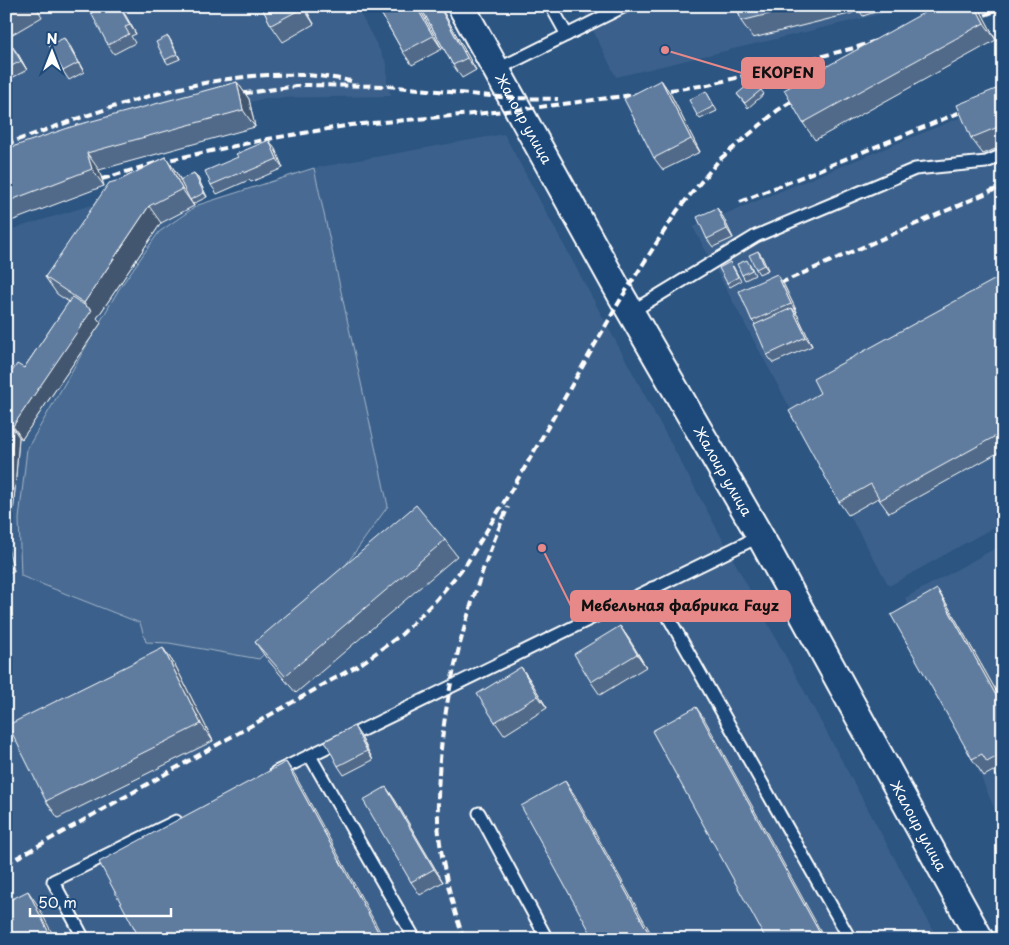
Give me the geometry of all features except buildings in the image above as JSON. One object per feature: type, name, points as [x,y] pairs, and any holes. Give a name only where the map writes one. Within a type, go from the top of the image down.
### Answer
[{"type":"street","name":"Жалоир улица","points":[[461,6],[630,312],[760,536],[980,939]]},
{"type":"lane","points":[[551,6],[567,35]]},
{"type":"lane","points":[[496,70],[625,6]]},
{"type":"lane","points":[[630,312],[756,236],[906,172],[915,169],[986,162],[1003,155]]},
{"type":"lane","points":[[265,778],[760,536]]},
{"type":"lane","points":[[652,588],[850,939]]},
{"type":"lane","points":[[310,756],[415,939]]},
{"type":"lane","points":[[479,813],[547,939]]},
{"type":"lane","points":[[84,939],[53,882],[186,816]]},
{"type":"shaded area","points":[[6,6],[356,6],[387,64],[387,86],[392,96],[265,98],[174,124],[6,183]]},
{"type":"shaded area","points":[[581,6],[914,6],[616,77]]},
{"type":"shaded area","points":[[1003,100],[1003,522],[889,586],[798,423],[693,227]]},
{"type":"shaded area","points":[[504,134],[938,939],[6,939],[6,231],[193,174],[198,205],[159,232],[21,576],[140,623],[146,642],[169,643],[388,506],[314,168]]},
{"type":"shaded area","points":[[314,168],[388,506],[323,597],[259,659],[169,643],[146,642],[140,623],[21,576],[19,519],[27,449],[119,289],[159,232],[198,205]]},
{"type":"shaded area","points":[[1003,544],[1003,829],[905,598]]},
{"type":"railway","points":[[985,15],[1003,8]]},
{"type":"railway","points":[[102,179],[159,162],[268,139],[351,125],[517,110],[708,85],[854,48],[882,39]]},
{"type":"railway","points":[[6,144],[132,101],[175,89],[219,80],[263,75],[307,75],[351,81]]},
{"type":"railway","points":[[232,95],[304,85],[387,86],[511,98],[558,99]]},
{"type":"railway","points":[[6,864],[362,663],[402,634],[436,600],[467,563],[524,469],[622,297],[677,211],[719,160],[778,110],[802,95]]},
{"type":"railway","points":[[740,202],[973,107]]},
{"type":"railway","points":[[769,288],[1003,186]]},
{"type":"railway","points":[[464,939],[447,880],[439,834],[439,780],[442,739],[448,699],[466,621],[508,507]]},
{"type":"place","name":"EKOPEN","points":[[665,50]]},
{"type":"place","name":"Мебельная фабрика Fayz","points":[[542,548]]}]
